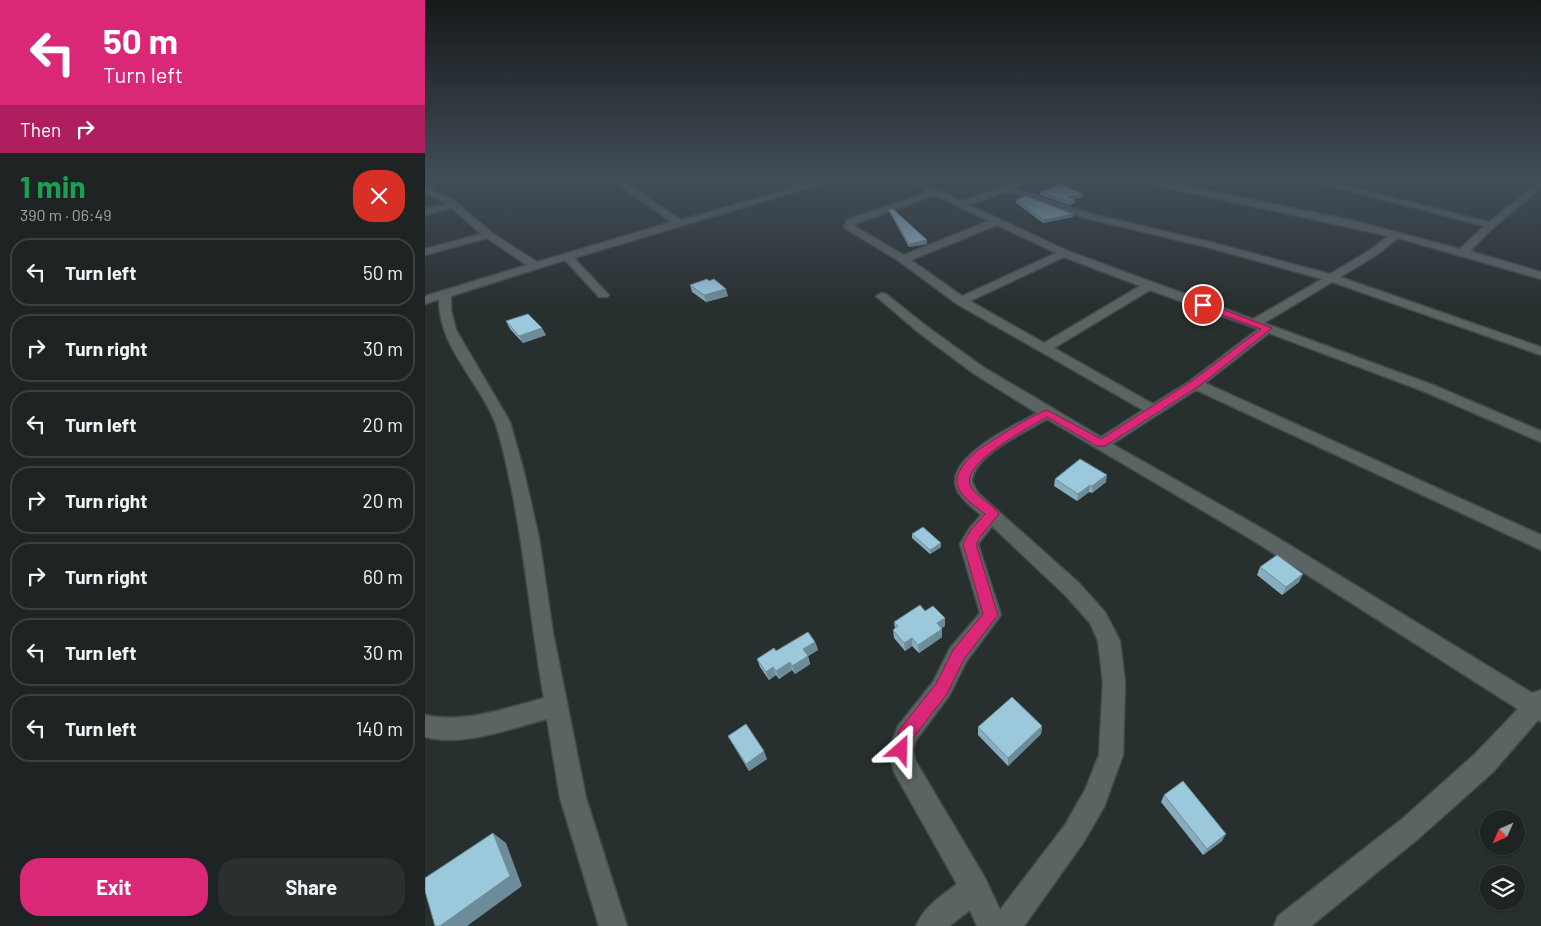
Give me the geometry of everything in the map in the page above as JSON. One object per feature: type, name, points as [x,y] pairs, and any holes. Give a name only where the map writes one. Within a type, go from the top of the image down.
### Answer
[{"type":"street","points":[[475,221],[488,235],[536,266]]},
{"type":"street","points":[[425,300],[685,221]]},
{"type":"street","points":[[854,221],[848,224],[849,227],[903,259],[961,301],[1153,410]]},
{"type":"street","points":[[903,259],[996,221]]},
{"type":"street","points":[[997,221],[1065,253],[1149,286],[1428,388],[1541,437]]},
{"type":"street","points":[[1110,221],[1210,245],[1332,278],[1541,351]]},
{"type":"street","points":[[1333,221],[1463,252],[1541,276]]},
{"type":"street","points":[[1476,221],[1491,225]]},
{"type":"street","points":[[1463,252],[1496,221]]},
{"type":"street","points":[[425,252],[488,235]]},
{"type":"street","points":[[1101,444],[1195,384],[1262,326],[1371,254],[1396,235]]},
{"type":"street","points":[[961,301],[1065,253]]},
{"type":"street","points":[[567,256],[603,294]]},
{"type":"street","points":[[1045,348],[1149,286]]},
{"type":"street","points":[[445,293],[445,310],[450,330],[503,422],[531,538],[543,634],[573,798],[613,926]]},
{"type":"street","points":[[883,296],[921,329],[970,364],[1047,413],[1266,539],[1539,706],[1484,763],[1410,830],[1288,926]]},
{"type":"street","points":[[1195,384],[1541,542]]},
{"type":"street","points":[[1006,926],[1074,834],[1095,798],[1111,755],[1114,682],[1109,641],[1098,618],[1073,589],[972,496],[964,486],[963,478],[971,463],[982,452],[1047,413]]},
{"type":"street","points":[[992,926],[975,888],[903,763],[901,750],[906,734],[941,689],[958,654],[991,615],[969,544],[975,534],[993,514]]},
{"type":"street","points":[[425,726],[432,729],[473,727],[556,706]]},
{"type":"street","points":[[930,926],[959,899],[975,888]]},
{"type":"building","points":[[896,221],[906,221],[927,240],[909,244]]},
{"type":"building","points":[[707,279],[709,281],[714,279],[726,289],[704,295],[690,285]]},
{"type":"building","points":[[528,314],[542,328],[519,336],[506,321]]},
{"type":"building","points":[[1080,459],[1107,475],[1078,494],[1055,479]]},
{"type":"building","points":[[923,527],[941,543],[930,550],[912,534]]},
{"type":"building","points":[[1277,555],[1303,574],[1286,587],[1260,567]]},
{"type":"building","points":[[920,605],[925,611],[933,606],[945,618],[937,623],[942,629],[918,645],[912,638],[904,643],[893,630],[898,626],[894,622]]},
{"type":"building","points":[[808,632],[815,642],[803,649],[808,656],[792,666],[790,662],[776,671],[773,667],[766,672],[757,659],[774,648],[776,651]]},
{"type":"building","points":[[1012,697],[1042,726],[1008,758],[978,727]]},
{"type":"building","points":[[746,724],[764,751],[746,764],[728,736]]},
{"type":"building","points":[[1183,781],[1226,834],[1207,849],[1164,795]]},
{"type":"building","points":[[493,833],[510,876],[440,926],[435,926],[425,891],[425,878]]},
{"type":"route","points":[[901,750],[906,734],[941,689],[958,654],[991,615],[969,544],[970,540],[993,514],[972,496],[964,486],[963,478],[971,463],[982,452],[1047,413],[1101,444],[1195,384],[1267,328],[1203,305]]}]
